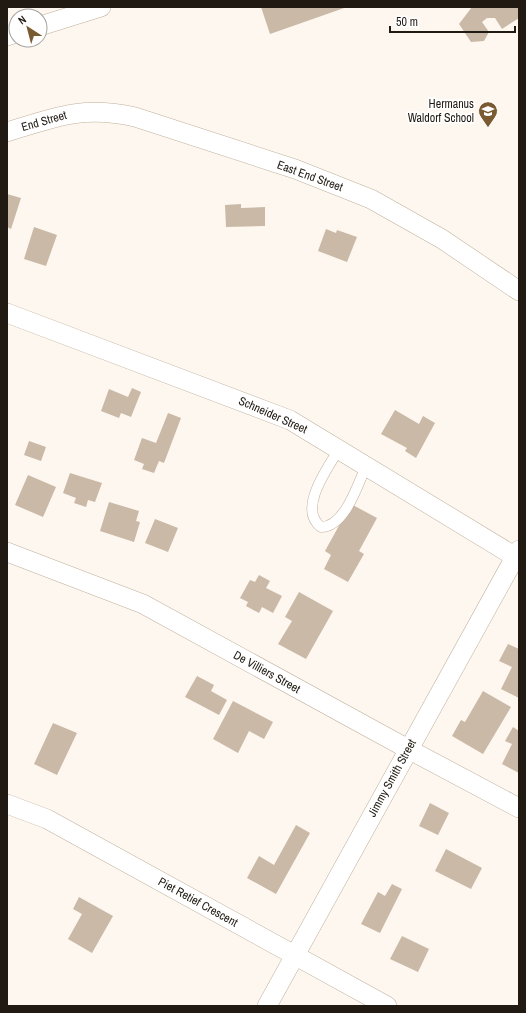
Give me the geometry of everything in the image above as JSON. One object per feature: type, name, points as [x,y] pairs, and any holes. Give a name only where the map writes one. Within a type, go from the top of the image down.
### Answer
[{"type":"street","points":[[48,24],[101,7]]},
{"type":"street","name":"End Street","points":[[7,132],[65,114],[81,111]]},
{"type":"street","name":"East End Street","points":[[81,111],[118,113],[136,117],[333,183],[407,218],[442,239],[519,291]]},
{"type":"street","name":"Schneider Street","points":[[7,313],[280,416],[302,426],[366,466],[518,555]]},
{"type":"street","name":"De Villiers Street","points":[[7,552],[143,604],[519,808]]},
{"type":"street","name":"Jimmy Smith Street","points":[[267,1006],[408,749],[518,555]]},
{"type":"street","name":"Piet Retief Crescent","points":[[7,804],[47,819],[387,1006]]},
{"type":"lane","points":[[339,449],[322,479],[311,506],[313,519],[322,526],[330,525],[340,517],[351,501],[366,466]]},
{"type":"building","points":[[261,7],[347,7],[270,34]]},
{"type":"building","points":[[472,7],[517,7],[519,10],[519,18],[502,29],[495,18],[487,18],[482,22],[489,32],[484,41],[471,42],[459,24]]},
{"type":"building","points":[[7,194],[21,198],[11,229],[7,227]]},
{"type":"building","points":[[241,204],[241,208],[265,207],[265,226],[226,227],[225,205]]},
{"type":"building","points":[[34,227],[57,235],[46,266],[24,259]]},
{"type":"building","points":[[326,229],[336,233],[337,230],[357,237],[347,262],[318,251]]},
{"type":"building","points":[[132,388],[141,392],[131,417],[121,413],[119,418],[101,411],[109,389],[128,397]]},
{"type":"building","points":[[395,410],[419,424],[423,416],[435,423],[416,458],[405,451],[407,448],[381,434]]},
{"type":"building","points":[[168,413],[181,418],[164,463],[159,461],[154,473],[142,469],[144,464],[134,460],[142,438],[156,443]]},
{"type":"building","points":[[29,441],[46,447],[41,461],[24,455]]},
{"type":"building","points":[[70,473],[102,483],[95,502],[88,500],[86,507],[74,503],[76,498],[63,493]]},
{"type":"building","points":[[28,475],[56,487],[43,517],[15,505]]},
{"type":"building","points":[[109,502],[139,511],[136,521],[140,522],[134,542],[100,531]]},
{"type":"building","points":[[351,504],[377,518],[359,551],[364,554],[348,582],[324,569],[331,555],[325,551]]},
{"type":"building","points":[[155,519],[178,528],[168,552],[145,543]]},
{"type":"building","points":[[259,575],[270,581],[266,588],[282,596],[273,613],[262,607],[259,613],[246,606],[248,602],[240,598],[250,580],[255,582]]},
{"type":"building","points":[[299,592],[333,611],[306,659],[278,644],[292,621],[285,617]]},
{"type":"building","points":[[508,644],[519,649],[519,698],[501,689],[512,667],[499,661]]},
{"type":"building","points":[[197,676],[214,685],[211,691],[227,700],[219,715],[185,697]]},
{"type":"building","points":[[483,691],[511,707],[483,754],[452,736],[461,720],[465,722]]},
{"type":"building","points":[[233,701],[273,722],[264,739],[249,731],[238,753],[213,739]]},
{"type":"building","points":[[53,723],[77,733],[57,775],[34,764]]},
{"type":"building","points":[[513,727],[519,731],[519,773],[502,764],[512,744],[505,741]]},
{"type":"building","points":[[430,803],[449,813],[438,835],[419,826]]},
{"type":"building","points":[[296,825],[310,833],[276,894],[247,878],[259,856],[274,865]]},
{"type":"building","points":[[446,849],[482,868],[471,889],[435,871]]},
{"type":"building","points":[[392,884],[402,889],[380,933],[361,924],[378,892],[385,896]]},
{"type":"building","points":[[79,897],[113,916],[92,953],[68,939],[82,914],[73,909]]},
{"type":"building","points":[[402,936],[429,949],[418,972],[390,959]]},
{"type":"place","name":"Hermanus Waldorf School","points":[[488,128]]}]
